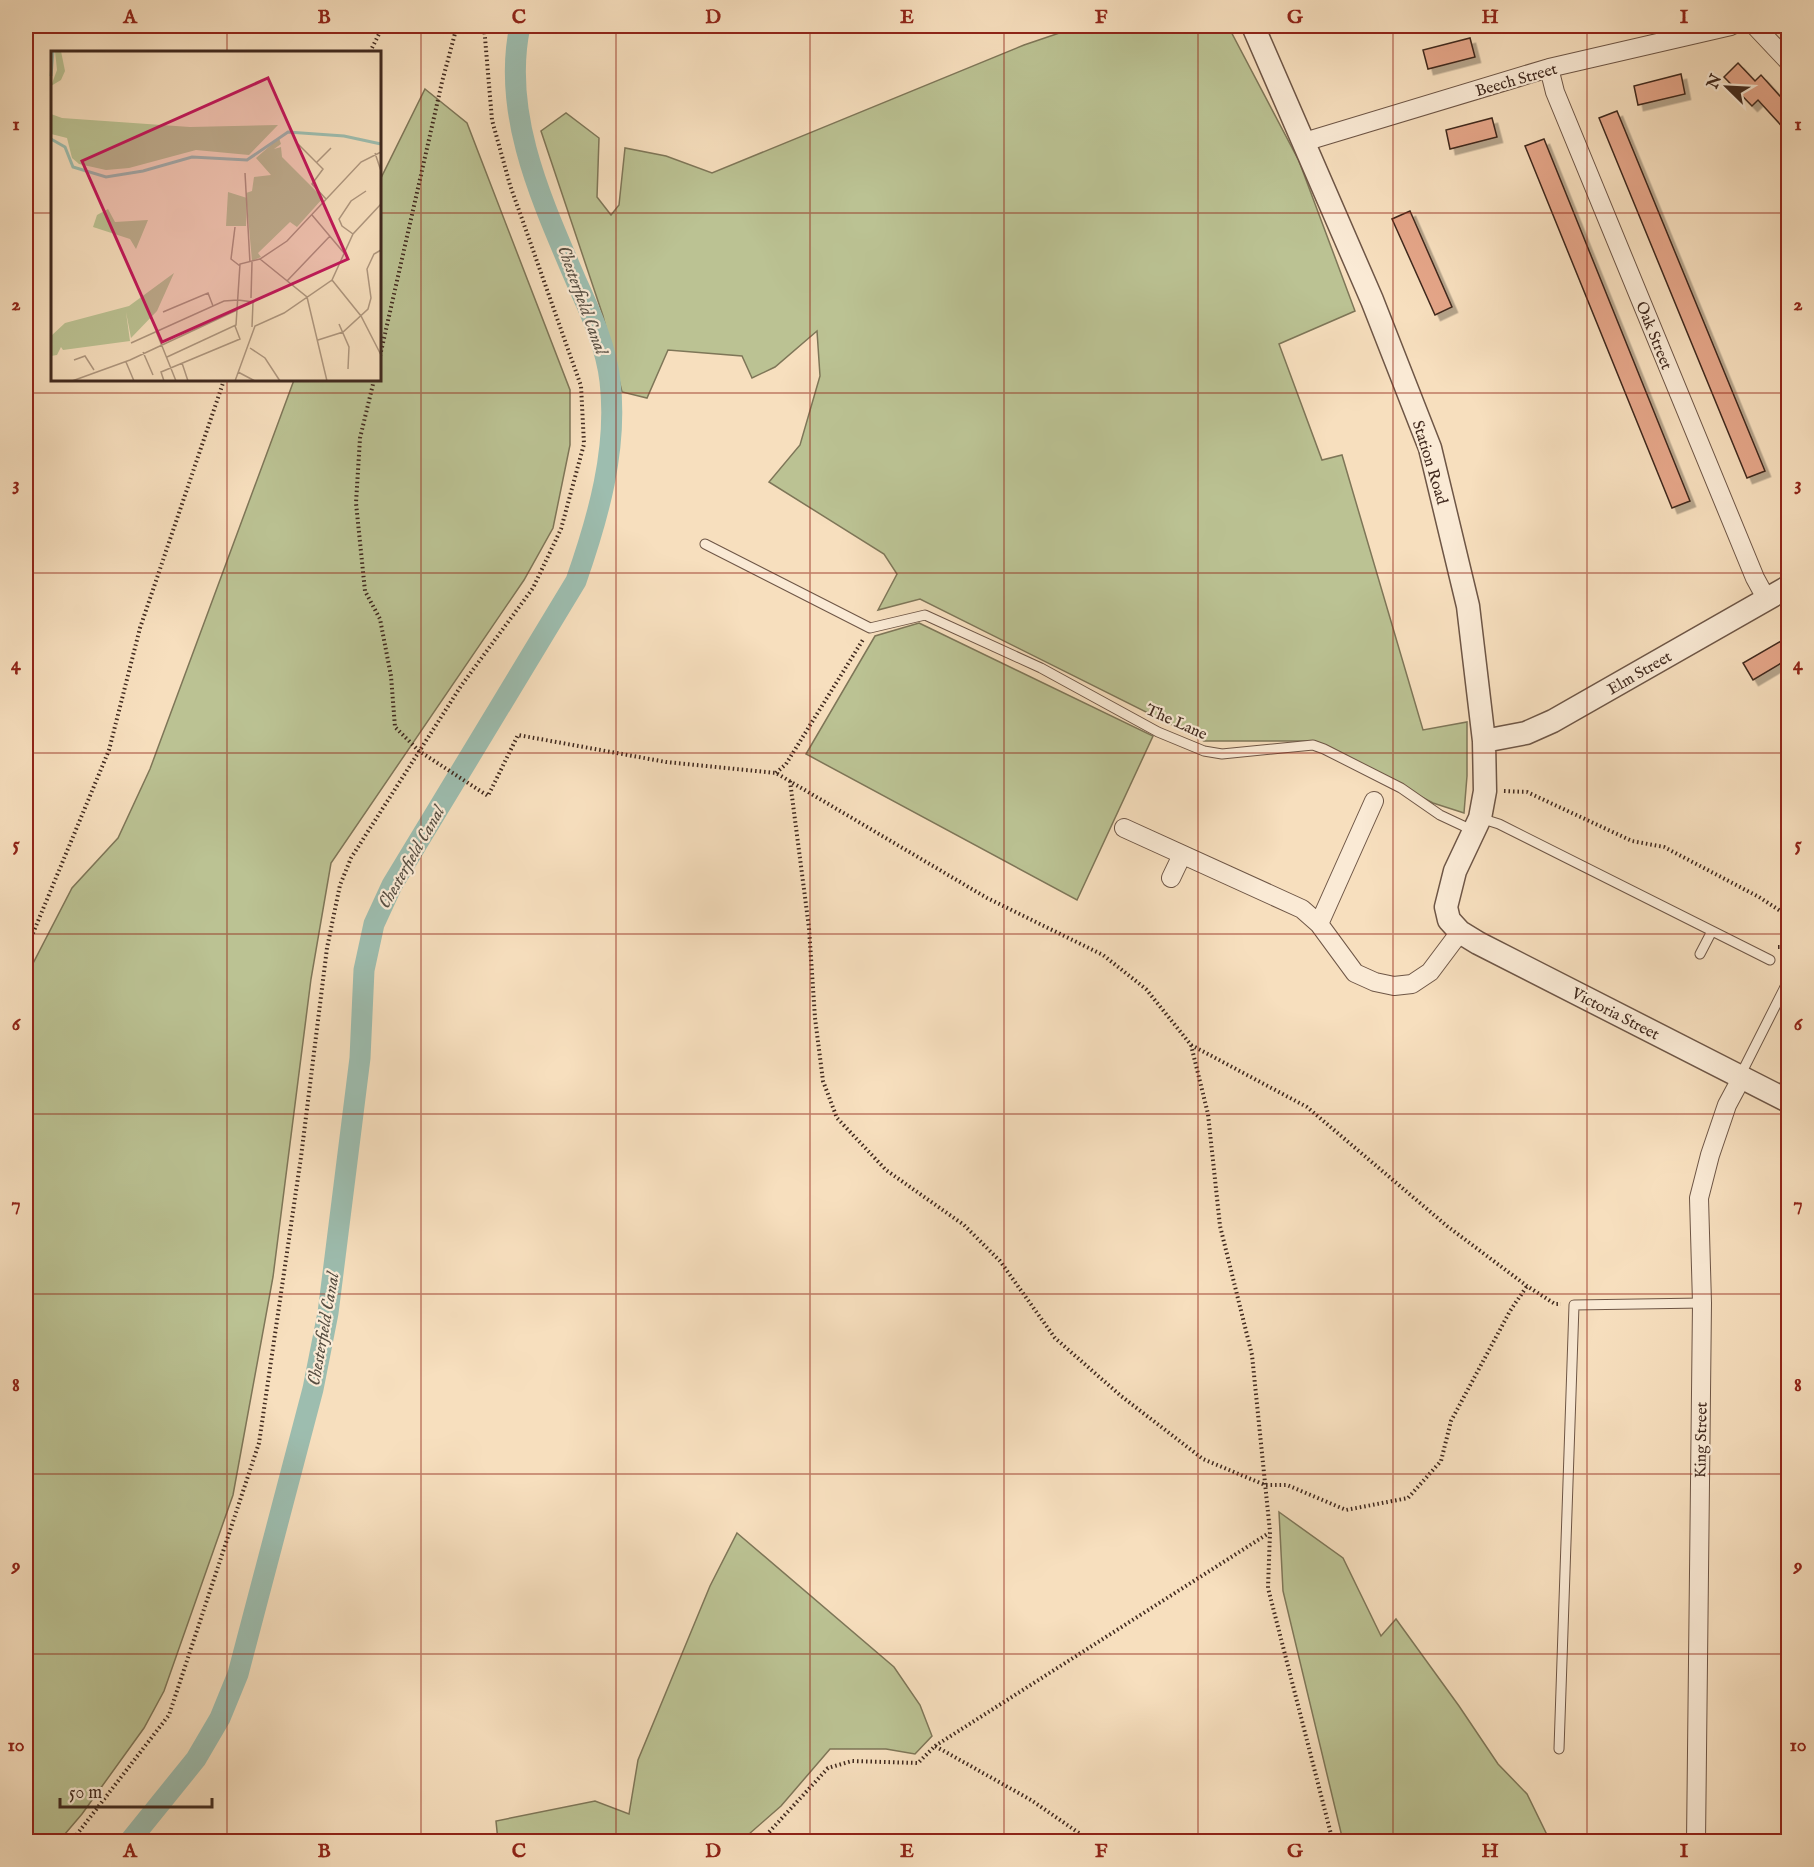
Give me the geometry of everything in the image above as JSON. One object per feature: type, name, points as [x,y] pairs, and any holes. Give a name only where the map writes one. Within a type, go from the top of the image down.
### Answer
[{"type":"street","name":"Station Road","points":[[1253,26],[1372,300],[1430,448],[1468,606],[1484,741],[1485,791],[1477,825],[1455,871],[1447,896],[1454,926]]},
{"type":"street","name":"Beech Street","points":[[1304,142],[1549,68],[1731,26]]},
{"type":"street","points":[[1755,26],[1788,61]]},
{"type":"street","name":"Oak Street","points":[[1549,68],[1564,114],[1755,578],[1767,600]]},
{"type":"street","name":"Elm Street","points":[[1484,741],[1526,733],[1553,722],[1788,588]]},
{"type":"street","points":[[1319,924],[1374,801]]},
{"type":"street","points":[[1124,828],[1302,909],[1319,924],[1355,973],[1375,982],[1394,986],[1412,984],[1430,972],[1454,926]]},
{"type":"street","points":[[1171,878],[1182,855]]},
{"type":"street","name":"Victoria Street","points":[[1454,926],[1478,943],[1788,1101]]},
{"type":"street","name":"King Street","points":[[1696,1842],[1702,1303],[1699,1198],[1713,1145],[1727,1105],[1741,1077]]},
{"type":"lane","points":[[705,544],[870,628]]},
{"type":"lane","name":"The Lane","points":[[870,628],[925,615],[1041,668],[1158,732],[1204,751],[1222,754],[1313,745],[1401,788],[1440,815],[1477,825],[1499,824],[1770,960]]},
{"type":"lane","points":[[1700,954],[1712,931]]},
{"type":"lane","points":[[1741,1077],[1788,981]]},
{"type":"lane","points":[[1559,1749],[1574,1305],[1702,1303]]},
{"type":"path","points":[[370,51],[383,26]]},
{"type":"path","points":[[381,352],[442,82],[457,26]]},
{"type":"path","points":[[71,1842],[169,1715],[259,1443],[302,1157],[327,948],[340,885],[351,858],[461,686],[533,588],[561,529],[584,444],[582,386],[510,185],[492,120],[484,26]]},
{"type":"path","points":[[26,950],[109,750],[140,628],[224,381]]},
{"type":"path","points":[[374,381],[360,438],[356,502],[365,591],[380,619],[391,676],[395,727],[419,751],[488,796],[518,735],[666,762],[776,773],[987,898],[1103,955],[1146,989],[1191,1045],[1307,1107],[1447,1226],[1527,1286],[1555,1304],[1574,1305]]},
{"type":"path","points":[[776,773],[786,765],[870,628]]},
{"type":"path","points":[[790,781],[809,928],[815,1018],[823,1081],[837,1118],[886,1170],[963,1225],[1000,1261],[1055,1338],[1121,1396],[1203,1460],[1265,1485],[1287,1485],[1346,1510],[1408,1498],[1442,1461],[1451,1422],[1510,1311],[1527,1286]]},
{"type":"path","points":[[1485,791],[1527,792],[1632,841],[1664,847],[1759,897],[1788,916]]},
{"type":"path","points":[[1191,1045],[1208,1114],[1220,1226],[1252,1355],[1270,1532],[1268,1588],[1333,1842]]},
{"type":"path","points":[[760,1842],[828,1768],[852,1761],[918,1764],[935,1746],[1270,1532]]},
{"type":"path","points":[[935,1746],[1031,1800],[1092,1842]]},
{"type":"green space","points":[[1080,26],[1228,26],[1299,161],[1355,311],[1279,344],[1322,460],[1342,455],[1423,730],[1467,722],[1464,813],[1433,803],[1314,741],[1204,741],[920,599],[878,610],[897,574],[884,554],[769,482],[800,445],[820,376],[817,331],[775,367],[752,378],[742,356],[668,350],[647,398],[622,392],[603,316],[541,131],[566,113],[599,138],[597,197],[611,215],[619,205],[625,148],[666,156],[712,173],[1024,45]]},
{"type":"green space","points":[[425,89],[467,123],[570,390],[570,445],[553,528],[524,580],[331,863],[311,979],[273,1277],[233,1495],[164,1691],[144,1728],[82,1814],[59,1841],[26,1841],[26,977],[72,888],[118,838],[150,769],[294,381],[381,381],[381,178]]},
{"type":"green space","points":[[919,623],[1153,736],[1077,900],[806,754],[875,636]]},
{"type":"green space","points":[[1279,1512],[1343,1558],[1381,1636],[1396,1619],[1498,1764],[1527,1794],[1550,1841],[1343,1841],[1283,1591]]},
{"type":"green space","points":[[737,1533],[894,1667],[920,1705],[932,1736],[915,1754],[886,1749],[830,1749],[781,1806],[741,1841],[498,1841],[496,1821],[595,1801],[629,1814],[638,1760],[710,1586]]},
{"type":"building","points":[[1470,38],[1475,57],[1428,69],[1423,50]]},
{"type":"building","points":[[1738,63],[1755,81],[1761,75],[1788,105],[1788,133],[1758,100],[1752,106],[1724,77]]},
{"type":"building","points":[[1681,74],[1685,94],[1638,105],[1634,86]]},
{"type":"building","points":[[1617,111],[1765,471],[1747,478],[1599,118]]},
{"type":"building","points":[[1492,118],[1497,137],[1450,149],[1446,130]]},
{"type":"building","points":[[1544,139],[1690,501],[1672,508],[1525,146]]},
{"type":"building","points":[[1410,211],[1452,307],[1435,315],[1392,219]]},
{"type":"building","points":[[1788,637],[1788,659],[1753,680],[1743,663]]},
{"type":"waterway","name":"Chesterfield Canal","points":[[129,1842],[196,1759],[220,1718],[238,1674],[313,1389],[328,1313],[360,1058],[364,970],[374,924],[392,885],[576,581],[599,508],[609,458],[611,432],[612,407],[608,368],[597,330],[551,222],[529,158],[516,92],[516,59],[520,26]]}]
